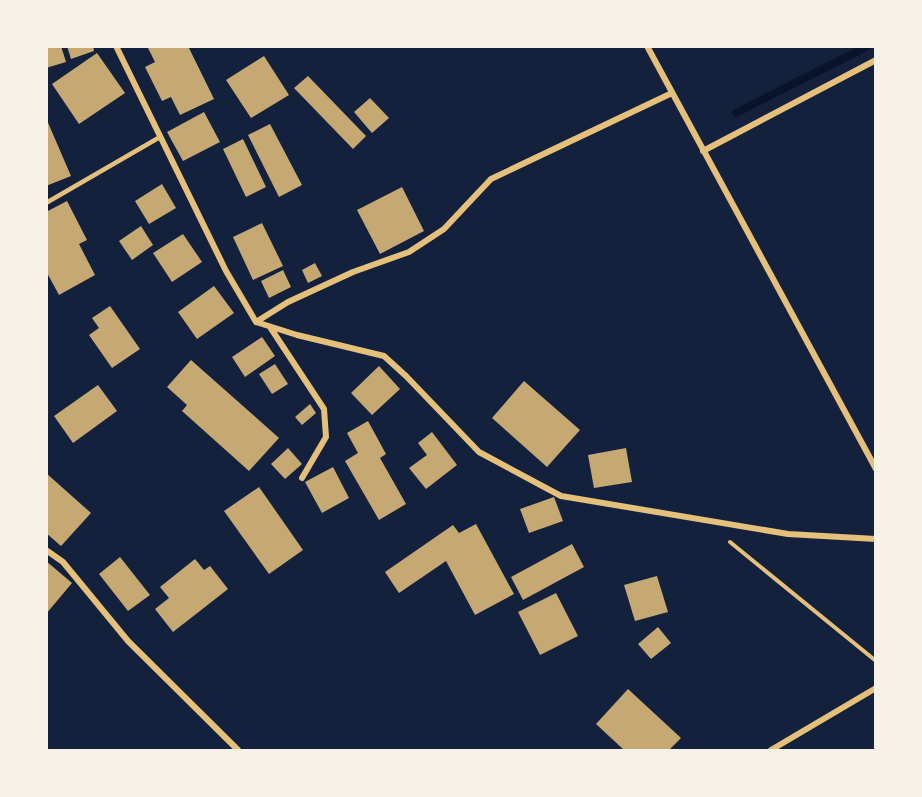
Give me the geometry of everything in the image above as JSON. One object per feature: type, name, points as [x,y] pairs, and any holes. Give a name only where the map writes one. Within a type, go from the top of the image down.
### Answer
[{"type":"street","points":[[116,46],[226,271],[256,322],[297,335],[384,356],[406,375],[479,452],[561,495],[788,534],[876,539]]},
{"type":"street","points":[[647,46],[876,470]]},
{"type":"street","points":[[703,151],[876,60]]},
{"type":"street","points":[[256,322],[288,302],[342,277],[409,252],[444,229],[491,179],[672,93]]},
{"type":"street","points":[[270,327],[324,409],[326,437],[302,478]]},
{"type":"street","points":[[46,550],[63,562],[128,641],[238,750]]},
{"type":"street","points":[[771,750],[876,688]]},
{"type":"lane","points":[[46,202],[160,137]]},
{"type":"path","points":[[729,542],[876,661]]},
{"type":"building","points":[[46,46],[61,46],[66,62],[46,68]]},
{"type":"building","points":[[67,46],[93,46],[94,51],[71,59]]},
{"type":"building","points":[[151,46],[188,46],[214,99],[180,115],[171,97],[162,101],[145,67],[155,62],[148,48]]},
{"type":"building","points":[[97,53],[125,93],[79,124],[52,84]]},
{"type":"building","points":[[264,56],[289,95],[251,118],[226,80]]},
{"type":"building","points":[[308,76],[366,136],[353,149],[294,88]]},
{"type":"building","points":[[370,98],[389,118],[372,133],[354,112]]},
{"type":"building","points":[[204,112],[220,142],[183,161],[167,132]]},
{"type":"building","points":[[46,118],[71,176],[46,186]]},
{"type":"building","points":[[270,124],[302,185],[279,197],[248,135]]},
{"type":"building","points":[[243,139],[266,187],[246,197],[223,149]]},
{"type":"building","points":[[162,184],[176,208],[149,224],[135,201]]},
{"type":"building","points":[[402,187],[424,231],[380,254],[357,210]]},
{"type":"building","points":[[67,201],[87,240],[79,244],[95,275],[59,295],[46,271],[46,212]]},
{"type":"building","points":[[262,223],[283,266],[253,280],[233,237]]},
{"type":"building","points":[[141,226],[153,245],[132,260],[119,241]]},
{"type":"building","points":[[183,234],[202,262],[172,282],[153,253]]},
{"type":"building","points":[[315,263],[322,276],[308,283],[302,270]]},
{"type":"building","points":[[283,270],[291,287],[269,298],[261,281]]},
{"type":"building","points":[[214,286],[234,313],[197,339],[178,312]]},
{"type":"building","points":[[110,306],[140,349],[112,368],[89,335],[99,328],[92,318]]},
{"type":"building","points":[[262,337],[275,356],[245,377],[232,357]]},
{"type":"building","points":[[191,360],[279,438],[249,471],[182,411],[187,405],[167,387]]},
{"type":"building","points":[[275,364],[288,384],[272,394],[259,374]]},
{"type":"building","points":[[379,366],[400,389],[372,415],[351,393]]},
{"type":"building","points":[[524,381],[580,430],[547,467],[492,418]]},
{"type":"building","points":[[98,385],[117,411],[73,443],[54,416]]},
{"type":"building","points":[[310,404],[316,413],[302,425],[295,417]]},
{"type":"building","points":[[368,421],[386,454],[380,458],[406,504],[379,520],[345,461],[358,453],[347,433]]},
{"type":"building","points":[[432,432],[457,465],[426,489],[409,468],[427,455],[418,443]]},
{"type":"building","points":[[288,448],[302,464],[285,479],[271,464]]},
{"type":"building","points":[[626,448],[632,482],[594,488],[588,455]]},
{"type":"building","points":[[333,467],[349,498],[322,513],[305,482]]},
{"type":"building","points":[[46,473],[91,513],[61,546],[46,533]]},
{"type":"building","points":[[259,487],[303,550],[269,574],[224,511]]},
{"type":"building","points":[[554,497],[563,521],[529,533],[520,509]]},
{"type":"building","points":[[476,524],[514,594],[475,615],[446,561],[399,593],[385,572],[453,525],[459,533]]},
{"type":"building","points":[[572,544],[584,567],[523,600],[511,577]]},
{"type":"building","points":[[120,557],[150,595],[128,611],[99,574]]},
{"type":"building","points":[[195,559],[204,570],[210,566],[228,589],[173,632],[155,609],[169,598],[160,587]]},
{"type":"building","points":[[46,561],[72,583],[46,614]]},
{"type":"building","points":[[657,576],[668,612],[635,621],[624,585]]},
{"type":"building","points":[[556,593],[578,636],[540,655],[518,612]]},
{"type":"building","points":[[658,627],[671,643],[651,659],[638,644]]},
{"type":"building","points":[[628,689],[681,738],[669,750],[624,750],[596,724]]},
{"type":"waterway","points":[[736,113],[868,46]]}]
